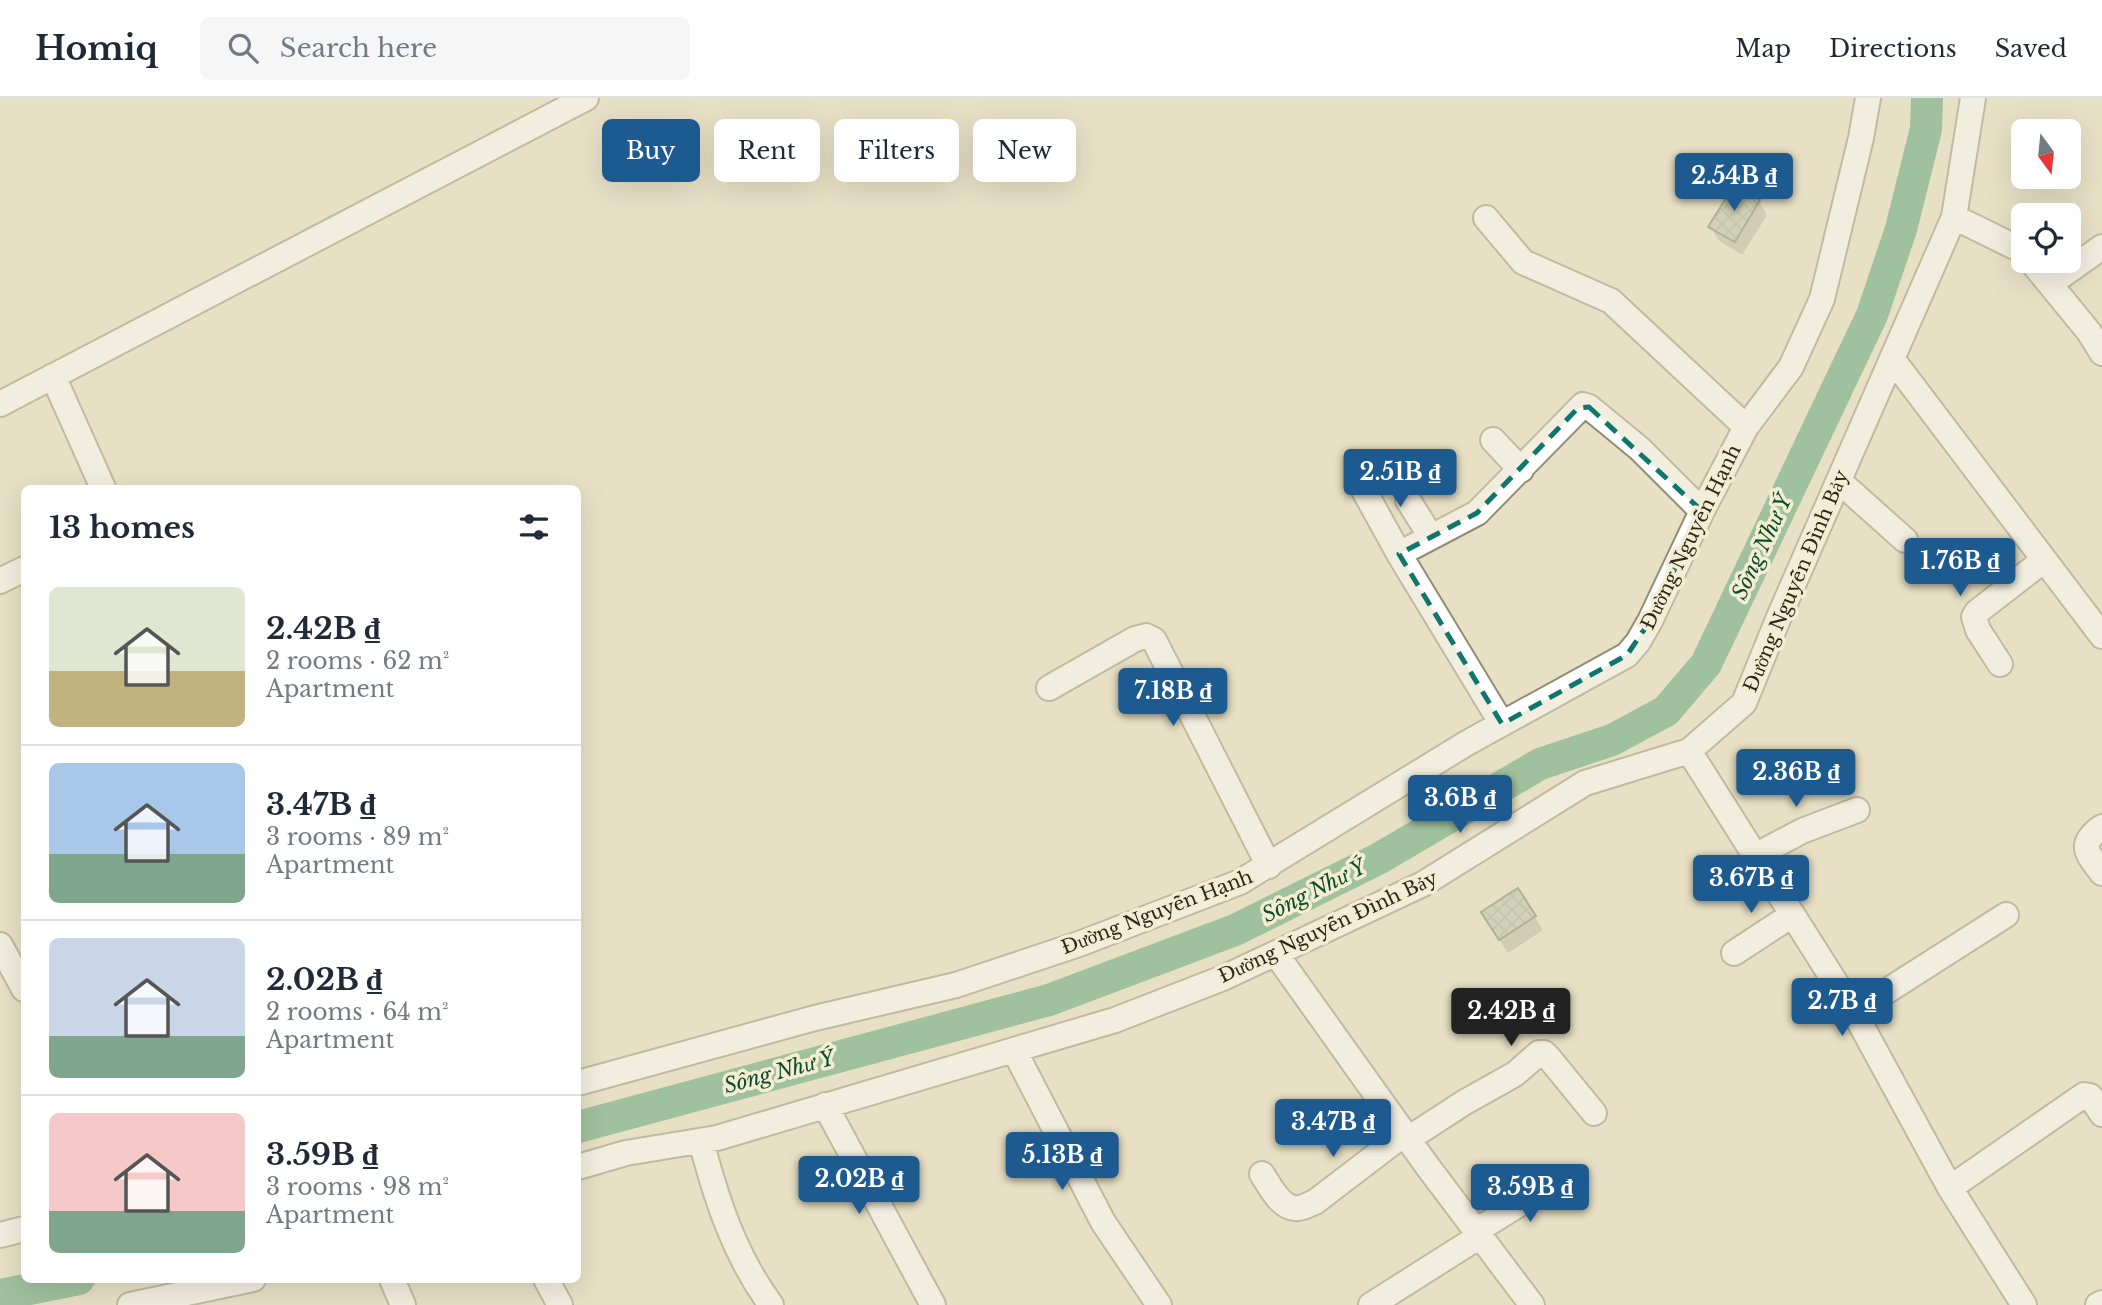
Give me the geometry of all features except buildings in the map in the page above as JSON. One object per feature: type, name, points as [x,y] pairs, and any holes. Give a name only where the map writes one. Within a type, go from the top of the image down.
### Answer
[{"type":"street","points":[[0,404],[586,98]]},
{"type":"street","name":"Đường Nguyễn Hạnh","points":[[581,1082],[815,1018],[956,985],[1102,935],[1240,882],[1502,724],[1627,655],[1650,621],[1746,426],[1791,367],[1822,299],[1868,98]]},
{"type":"street","name":"Đường Nguyễn Đình Bảy","points":[[581,1166],[626,1153],[718,1138],[1115,1020],[1223,978],[1423,884],[1585,783],[1689,751],[1744,704],[1954,217],[1973,98]]},
{"type":"street","points":[[1954,217],[2011,245]]},
{"type":"street","points":[[1486,218],[1522,262],[1611,301],[1746,426]]},
{"type":"street","points":[[2050,284],[2102,247]]},
{"type":"street","points":[[2041,273],[2097,336]]},
{"type":"street","points":[[1892,360],[2102,636]]},
{"type":"street","points":[[53,376],[102,485]]},
{"type":"street","points":[[1399,554],[1477,513],[1583,405],[1640,449],[1702,511]]},
{"type":"street","points":[[1493,440],[1521,470]]},
{"type":"street","points":[[1839,481],[1905,540]]},
{"type":"street","points":[[1361,485],[1399,554],[1502,724]]},
{"type":"street","points":[[1408,500],[1431,537]]},
{"type":"street","points":[[2000,664],[1978,630],[1974,621],[1975,615],[2044,560]]},
{"type":"street","points":[[0,581],[21,570]]},
{"type":"street","points":[[1049,688],[1135,639],[1146,636],[1154,640],[1269,866]]},
{"type":"street","points":[[1689,751],[1854,1012],[1950,1188],[2024,1305]]},
{"type":"street","points":[[1755,856],[1802,831],[1857,810]]},
{"type":"street","points":[[2102,827],[2088,838],[2086,844],[2087,851],[2102,873]]},
{"type":"street","points":[[1734,953],[1793,915]]},
{"type":"street","points":[[1854,1012],[2006,915]]},
{"type":"street","points":[[0,945],[21,984]]},
{"type":"street","points":[[1276,954],[1406,1136],[1532,1305]]},
{"type":"street","points":[[1014,1050],[1103,1222],[1159,1305]]},
{"type":"street","points":[[1262,1174],[1282,1202],[1289,1207],[1299,1208],[1315,1202],[1406,1136],[1516,1074],[1539,1053],[1549,1058],[1594,1113]]},
{"type":"street","points":[[1950,1188],[2084,1094],[2090,1096],[2102,1114]]},
{"type":"street","points":[[825,1105],[933,1305]]},
{"type":"street","points":[[701,1141],[734,1243],[745,1266],[771,1305]]},
{"type":"street","points":[[1371,1305],[1537,1193],[1555,1178]]},
{"type":"street","points":[[0,1235],[21,1230]]},
{"type":"street","points":[[395,1283],[403,1305]]},
{"type":"street","points":[[548,1283],[560,1305]]},
{"type":"street","points":[[130,1305],[238,1290]]},
{"type":"highlighted area","points":[[1589,407],[1702,511],[1650,621],[1627,655],[1502,724],[1399,554],[1477,513],[1578,408]]},
{"type":"waterway","name":"Sông Như Ý","points":[[581,1126],[1049,1000],[1235,930],[1378,859],[1540,764],[1612,740],[1666,711],[1706,664],[1872,315],[1901,229],[1926,129],[1927,98]]},
{"type":"waterway","name":"Sông Như Ý","points":[[0,1295],[59,1283]]}]
